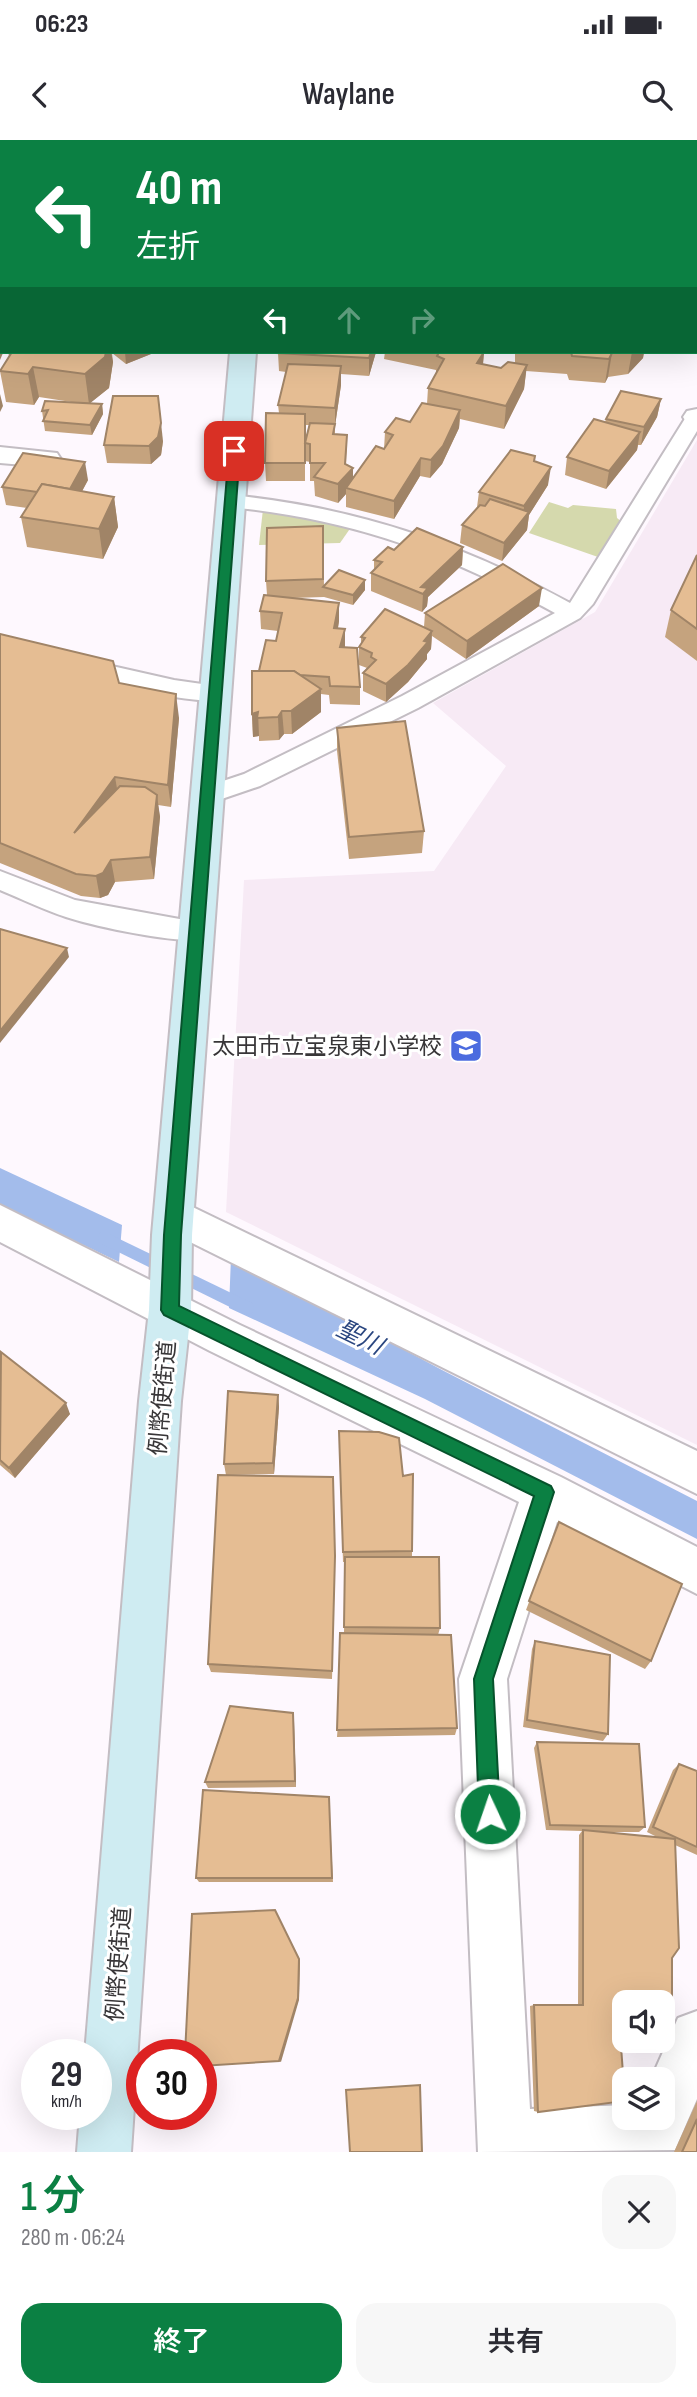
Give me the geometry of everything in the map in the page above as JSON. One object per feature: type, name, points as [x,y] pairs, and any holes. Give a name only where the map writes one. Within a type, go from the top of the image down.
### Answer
[{"type":"main road","name":"例幣使街道","points":[[104,2152],[173,1225],[243,354]]},
{"type":"street","points":[[0,455],[47,459]]},
{"type":"street","points":[[0,1223],[169,1302],[697,1571]]},
{"type":"street","points":[[173,1225],[697,1473]]},
{"type":"street","points":[[545,1492],[483,1679],[505,2144],[656,2130]]},
{"type":"street","points":[[675,2088],[697,2037]]},
{"type":"lane","points":[[207,795],[252,780],[398,708],[572,613],[582,604],[697,417]]},
{"type":"lane","points":[[230,501],[312,509],[405,534],[503,575],[572,613]]},
{"type":"lane","points":[[53,660],[174,688],[215,693]]},
{"type":"lane","points":[[0,880],[71,909],[156,926],[198,931]]},
{"type":"shaded area","name":"太田市立宝泉東小学校","points":[[697,440],[697,1445],[226,1212],[244,880],[434,871],[506,766],[433,703],[595,612]]},
{"type":"green space","points":[[549,502],[568,508],[573,505],[616,509],[617,518],[623,523],[598,557],[529,533]]},
{"type":"green space","points":[[263,509],[354,523],[340,543],[259,545]]},
{"type":"water","points":[[0,1168],[122,1225],[119,1262],[0,1205]]},
{"type":"water","points":[[231,1257],[442,1370],[697,1501],[697,1539],[425,1399],[229,1308]]},
{"type":"building","points":[[11,354],[106,354],[85,374],[33,367],[28,374],[0,371]]},
{"type":"building","points":[[296,354],[370,354],[369,358]]},
{"type":"building","points":[[483,354],[477,363],[501,368],[508,362],[527,365],[506,406],[428,388],[444,359],[437,356]]},
{"type":"building","points":[[572,354],[612,354],[609,359]]},
{"type":"building","points":[[288,364],[341,366],[335,408],[278,405]]},
{"type":"building","points":[[621,391],[661,399],[644,427],[606,419]]},
{"type":"building","points":[[113,396],[158,396],[161,423],[158,437],[149,446],[104,445]]},
{"type":"building","points":[[45,401],[102,404],[90,425],[43,421],[48,410],[42,411]]},
{"type":"building","points":[[422,403],[460,410],[443,446],[431,460],[421,458],[394,501],[346,488],[376,446],[384,449],[393,435],[385,432],[396,418],[410,422]]},
{"type":"building","points":[[266,413],[305,414],[305,463],[265,463]]},
{"type":"building","points":[[594,419],[640,432],[609,471],[567,457]]},
{"type":"building","points":[[310,423],[335,424],[333,434],[347,435],[345,464],[353,468],[338,484],[314,477],[325,463],[310,463],[310,444],[305,443]]},
{"type":"building","points":[[511,450],[535,456],[534,461],[551,467],[524,506],[479,492]]},
{"type":"building","points":[[23,453],[85,462],[70,489],[42,484],[37,492],[2,487]]},
{"type":"building","points":[[42,484],[114,497],[99,529],[21,517]]},
{"type":"building","points":[[490,499],[529,512],[504,543],[462,525],[480,505],[485,506]]},
{"type":"building","points":[[323,526],[323,579],[266,581],[267,528]]},
{"type":"building","points":[[417,528],[463,547],[421,587],[428,588],[423,594],[371,573],[382,562],[374,560],[388,547],[394,550]]},
{"type":"building","points":[[697,555],[697,629],[671,610]]},
{"type":"building","points":[[503,564],[542,588],[467,641],[425,613]]},
{"type":"building","points":[[339,570],[365,580],[353,595],[323,587]]},
{"type":"building","points":[[264,595],[339,603],[334,628],[345,629],[340,647],[357,648],[360,687],[330,686],[329,677],[300,675],[294,671],[259,671],[266,640],[276,641],[282,613],[260,611]]},
{"type":"building","points":[[385,609],[432,631],[424,641],[428,642],[408,665],[386,684],[363,673],[376,660],[371,657],[372,653],[359,647],[365,638],[361,637]]},
{"type":"building","points":[[0,634],[113,661],[119,683],[176,694],[168,785],[115,777],[74,833],[120,786],[145,787],[157,795],[150,857],[111,860],[103,873],[96,876],[76,874],[0,843]]},
{"type":"building","points":[[252,671],[294,671],[321,689],[291,711],[282,711],[278,717],[257,718],[258,712],[252,714]]},
{"type":"building","points":[[405,721],[424,831],[349,837],[337,728]]},
{"type":"building","points":[[0,929],[67,948],[0,1031]]},
{"type":"building","points":[[1,1352],[66,1403],[9,1468],[0,1460]]},
{"type":"building","points":[[228,1391],[278,1395],[273,1463],[224,1464]]},
{"type":"building","points":[[339,1431],[379,1432],[399,1438],[403,1476],[413,1474],[412,1551],[343,1552]]},
{"type":"building","points":[[218,1475],[333,1477],[335,1556],[332,1671],[208,1664]]},
{"type":"building","points":[[559,1522],[682,1584],[651,1661],[529,1601]]},
{"type":"building","points":[[345,1557],[439,1557],[440,1628],[344,1627]]},
{"type":"building","points":[[340,1633],[451,1635],[457,1728],[337,1730]]},
{"type":"building","points":[[535,1641],[610,1655],[608,1734],[527,1720]]},
{"type":"building","points":[[230,1706],[293,1713],[295,1781],[205,1782]]},
{"type":"building","points":[[537,1742],[639,1744],[645,1827],[550,1825]]},
{"type":"building","points":[[679,1764],[697,1771],[697,1847],[653,1827]]},
{"type":"building","points":[[203,1790],[329,1797],[332,1878],[196,1878]]},
{"type":"building","points":[[583,1830],[675,1839],[679,1948],[672,1958],[672,1990],[612,1990],[612,2053],[622,2053],[623,2067],[612,2067],[612,2103],[538,2112],[534,2005],[583,2005]]},
{"type":"building","points":[[275,1910],[299,1959],[298,1998],[279,2061],[217,2065],[217,2039],[186,2039],[192,1914]]},
{"type":"building","points":[[420,2085],[422,2152],[350,2152],[346,2090]]},
{"type":"building","points":[[697,2119],[697,2152],[682,2152]]},
{"type":"waterway","name":"聖川","points":[[105,1238],[247,1308]]},
{"type":"place","name":"太田市立宝泉東小学校","points":[[466,1046]]},
{"type":"route","points":[[234,451],[201,898],[172,1235],[170,1310],[545,1492],[483,1679],[490,1814]]}]
